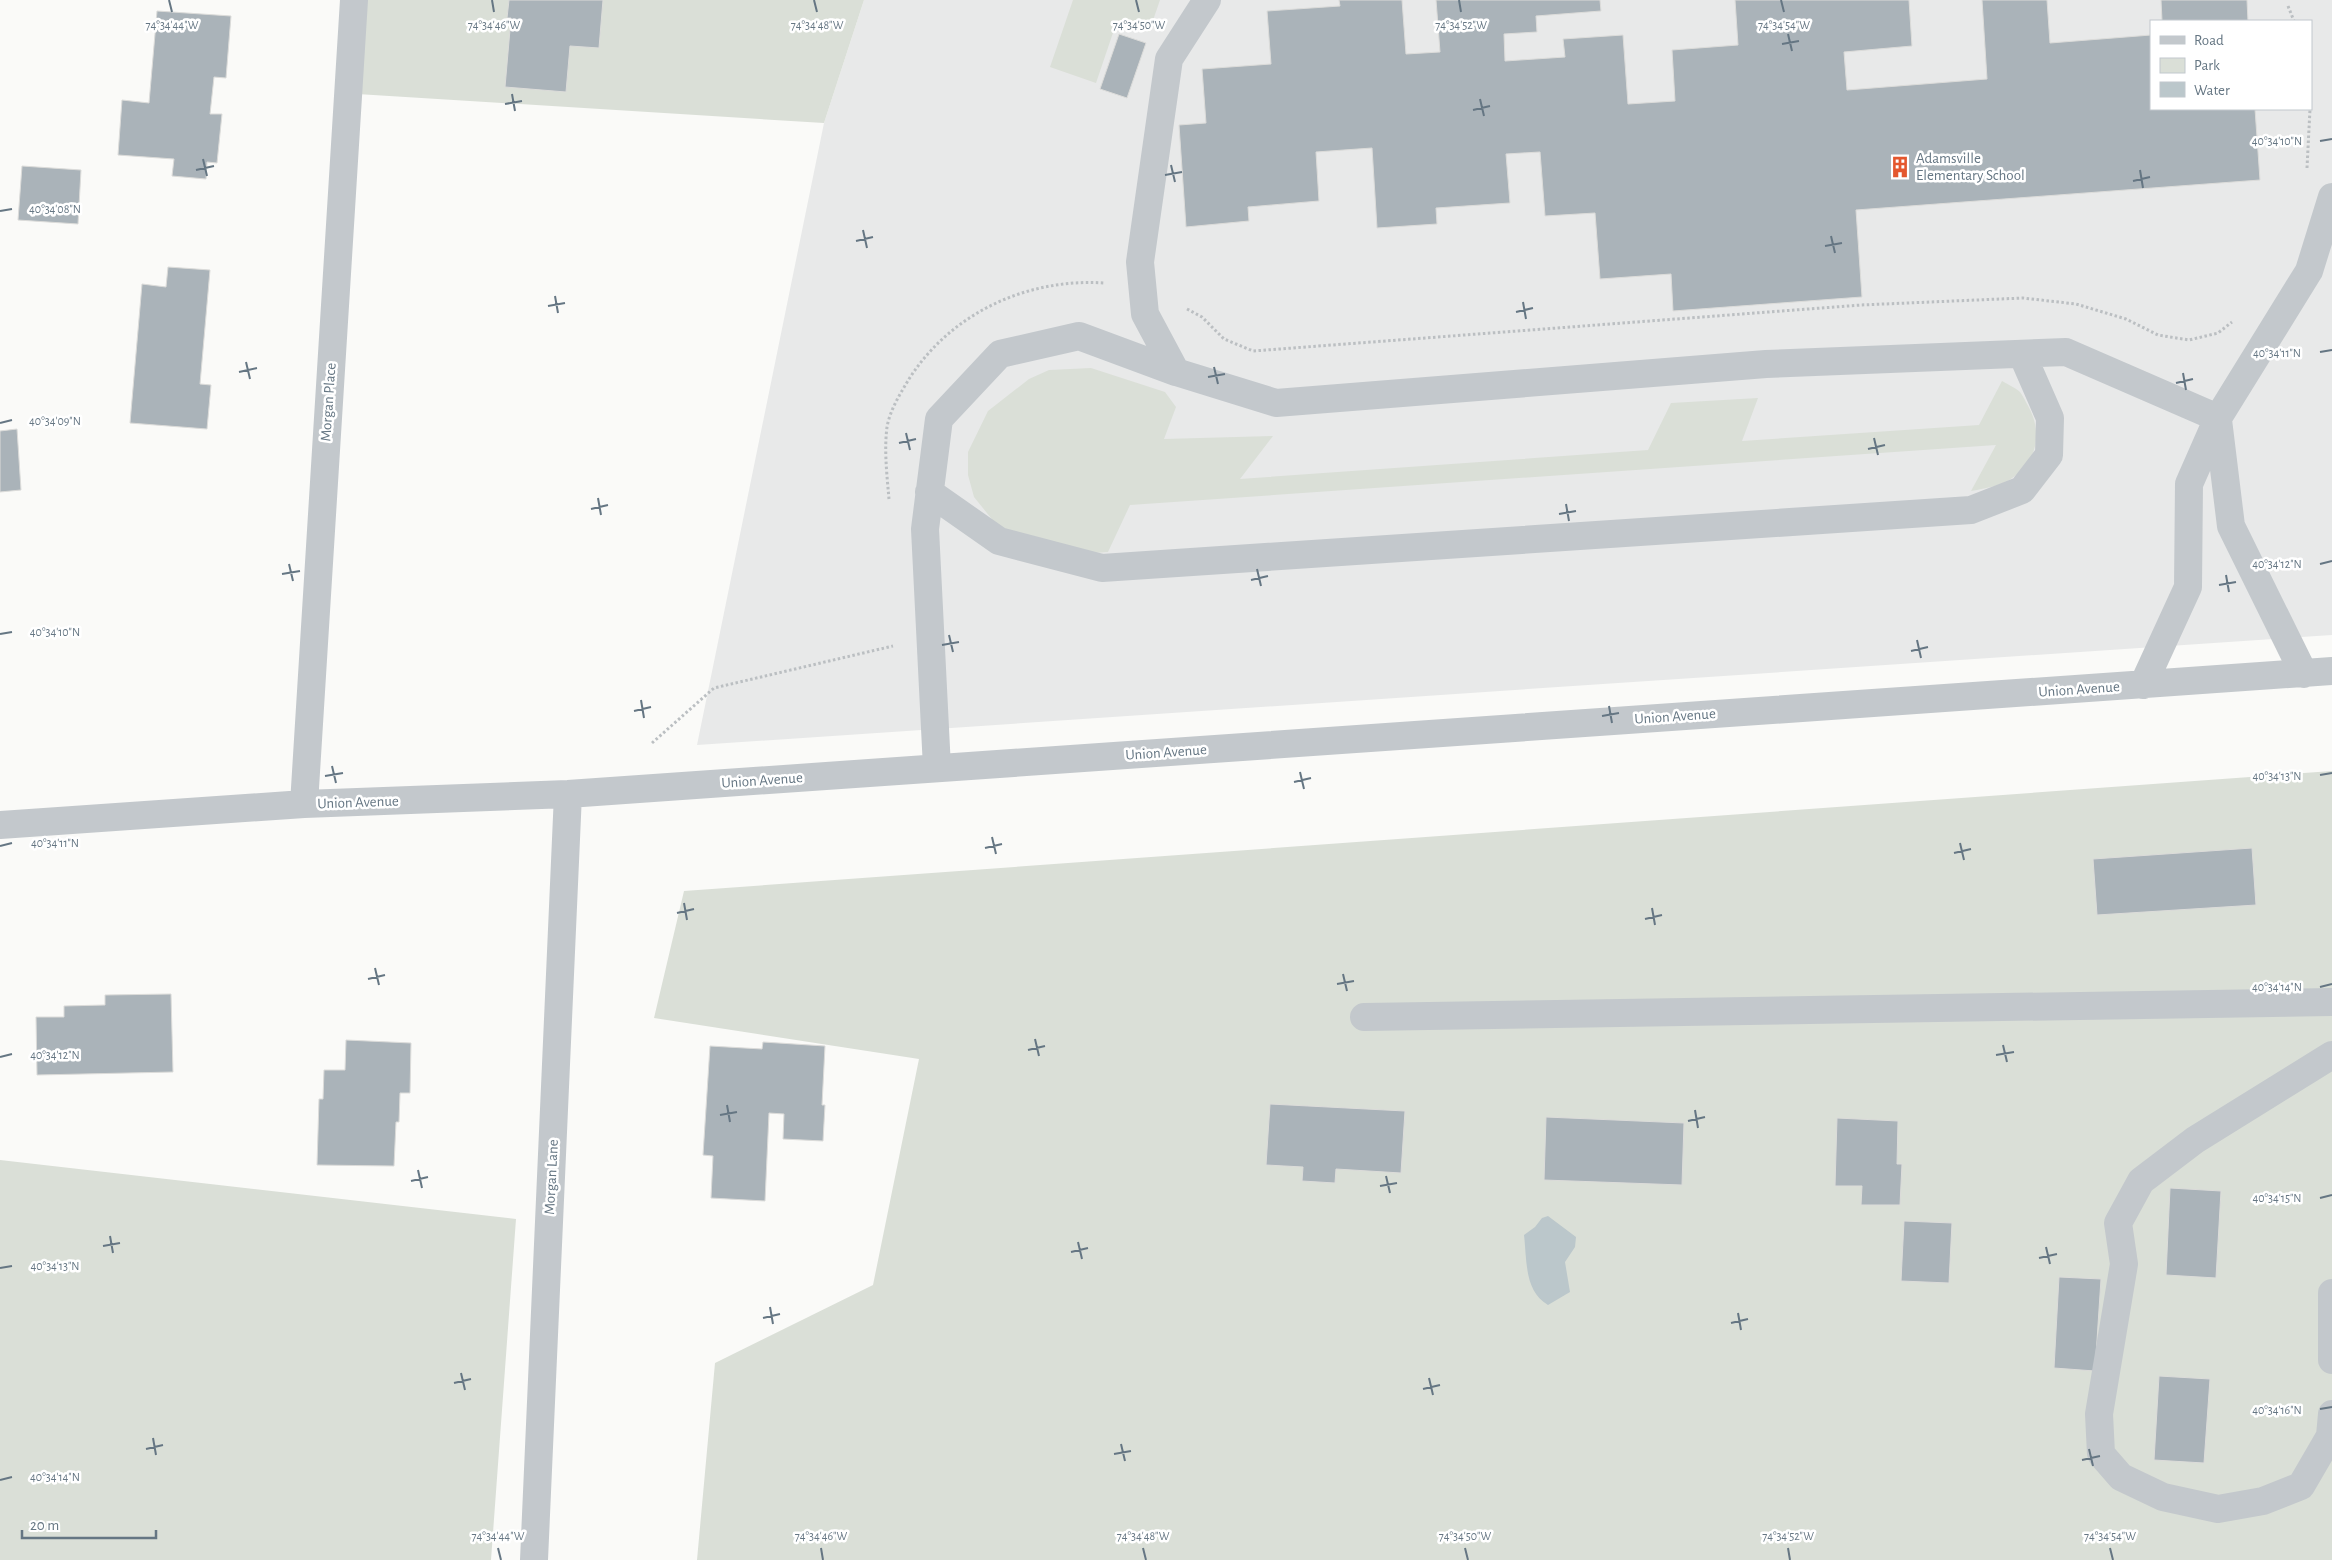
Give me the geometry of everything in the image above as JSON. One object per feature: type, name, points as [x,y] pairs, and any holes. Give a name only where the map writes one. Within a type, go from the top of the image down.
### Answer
[{"type":"street","name":"Morgan Place","points":[[304,804],[354,0]]},
{"type":"street","points":[[1176,372],[1145,314],[1140,262],[1170,59],[1207,0]]},
{"type":"street","points":[[2143,685],[2188,587],[2189,484],[2218,418],[2310,271],[2332,197]]},
{"type":"street","points":[[937,768],[925,529],[938,419],[1000,354],[1079,336],[1176,372],[1276,403],[1766,364],[2066,352],[2218,418]]},
{"type":"street","points":[[929,492],[999,541],[1102,568],[1971,510],[2022,490],[2049,455],[2050,418],[2022,354]]},
{"type":"street","points":[[2218,418],[2231,526],[2304,674]]},
{"type":"street","name":"Union Avenue","points":[[0,825],[304,804],[568,794],[2332,671]]},
{"type":"street","name":"Morgan Lane","points":[[534,1560],[568,794]]},
{"type":"street","points":[[1364,1016],[2332,1002]]},
{"type":"street","points":[[2332,1055],[2195,1140],[2141,1181],[2118,1223],[2124,1264],[2099,1414],[2101,1454],[2121,1476],[2163,1497],[2218,1509],[2263,1501],[2301,1486],[2330,1436],[2332,1414]]},
{"type":"street","points":[[2332,1293],[2332,1360]]},
{"type":"path","points":[[2288,6],[2294,20]]},
{"type":"path","points":[[2310,110],[2310,116]]},
{"type":"shaded area","points":[[864,0],[2332,0],[2332,635],[697,745],[824,123]]},
{"type":"green space","points":[[349,0],[864,0],[824,123],[341,93]]},
{"type":"green space","points":[[1073,0],[1160,0],[1149,32],[1117,21],[1096,83],[1050,67]]},
{"type":"green space","points":[[1091,368],[1165,392],[1176,407],[1164,439],[1273,436],[1240,479],[1648,450],[1671,403],[1758,398],[1742,441],[1979,425],[2002,381],[2019,391],[2024,399],[2035,423],[2036,443],[2029,461],[2015,476],[1989,488],[1971,491],[1996,445],[1130,505],[1108,552],[1094,553],[1016,537],[995,523],[974,497],[968,475],[968,452],[988,411],[1029,379],[1049,370]]},
{"type":"green space","points":[[2332,771],[2332,1560],[697,1560],[715,1363],[873,1285],[919,1059],[654,1018],[684,891]]},
{"type":"green space","points":[[0,1160],[516,1219],[491,1560],[0,1560]]},
{"type":"water","points":[[1548,1216],[1576,1237],[1575,1247],[1565,1262],[1570,1292],[1548,1305],[1540,1299],[1531,1283],[1528,1274],[1524,1235],[1535,1227],[1542,1218]]},
{"type":"building","points":[[509,0],[603,0],[599,48],[570,46],[566,92],[505,87],[511,18],[507,18]]},
{"type":"building","name":"Adamsville Elementary School","points":[[1339,0],[1402,0],[1406,54],[1440,52],[1436,0],[1600,0],[1601,11],[1536,16],[1537,32],[1504,34],[1505,61],[1565,57],[1563,39],[1623,35],[1628,104],[1675,101],[1672,50],[1738,45],[1735,0],[1909,0],[1912,46],[1844,52],[1847,90],[1987,79],[1982,0],[2047,0],[2050,43],[2150,35],[2150,110],[2255,110],[2260,180],[1856,210],[1862,297],[1673,311],[1671,274],[1600,279],[1595,213],[1545,216],[1540,152],[1506,154],[1510,203],[1436,208],[1437,224],[1377,228],[1372,148],[1316,152],[1319,201],[1248,207],[1249,221],[1186,227],[1179,125],[1206,123],[1202,69],[1271,64],[1267,11],[1340,6]]},
{"type":"building","points":[[2161,0],[2247,0],[2248,20],[2162,20]]},
{"type":"building","points":[[157,11],[231,16],[226,78],[214,77],[210,114],[222,114],[217,163],[207,162],[206,179],[172,176],[174,159],[118,155],[122,100],[149,103]]},
{"type":"building","points":[[1119,34],[1146,43],[1127,98],[1100,89]]},
{"type":"building","points":[[22,166],[81,170],[78,224],[18,220]]},
{"type":"building","points":[[168,267],[210,270],[200,384],[211,385],[207,429],[130,423],[142,284],[166,287]]},
{"type":"building","points":[[17,429],[21,490],[0,492],[0,431]]},
{"type":"building","points":[[2252,848],[2256,905],[2097,915],[2093,859]]},
{"type":"building","points":[[171,994],[173,1072],[37,1075],[36,1017],[64,1017],[64,1006],[105,1005],[105,995]]},
{"type":"building","points":[[346,1040],[411,1043],[410,1093],[400,1093],[399,1122],[396,1122],[394,1166],[317,1165],[319,1099],[323,1099],[324,1070],[345,1070]]},
{"type":"building","points":[[763,1042],[825,1046],[822,1105],[825,1105],[823,1141],[783,1139],[784,1114],[769,1113],[765,1201],[711,1198],[713,1156],[703,1155],[710,1046],[762,1049]]},
{"type":"building","points":[[1270,1104],[1405,1111],[1401,1173],[1336,1169],[1335,1183],[1302,1181],[1303,1167],[1266,1165]]},
{"type":"building","points":[[1546,1117],[1684,1123],[1682,1185],[1544,1180]]},
{"type":"building","points":[[1837,1118],[1898,1121],[1897,1164],[1902,1164],[1900,1205],[1861,1205],[1862,1186],[1835,1186]]},
{"type":"building","points":[[2170,1188],[2221,1191],[2216,1278],[2166,1275]]},
{"type":"building","points":[[1904,1221],[1952,1223],[1949,1283],[1901,1281]]},
{"type":"building","points":[[2059,1277],[2101,1279],[2095,1371],[2054,1368]]},
{"type":"building","points":[[2159,1376],[2210,1379],[2204,1463],[2154,1460]]},
{"type":"place","name":"Adamsville Elementary School","points":[[1900,167]]}]
